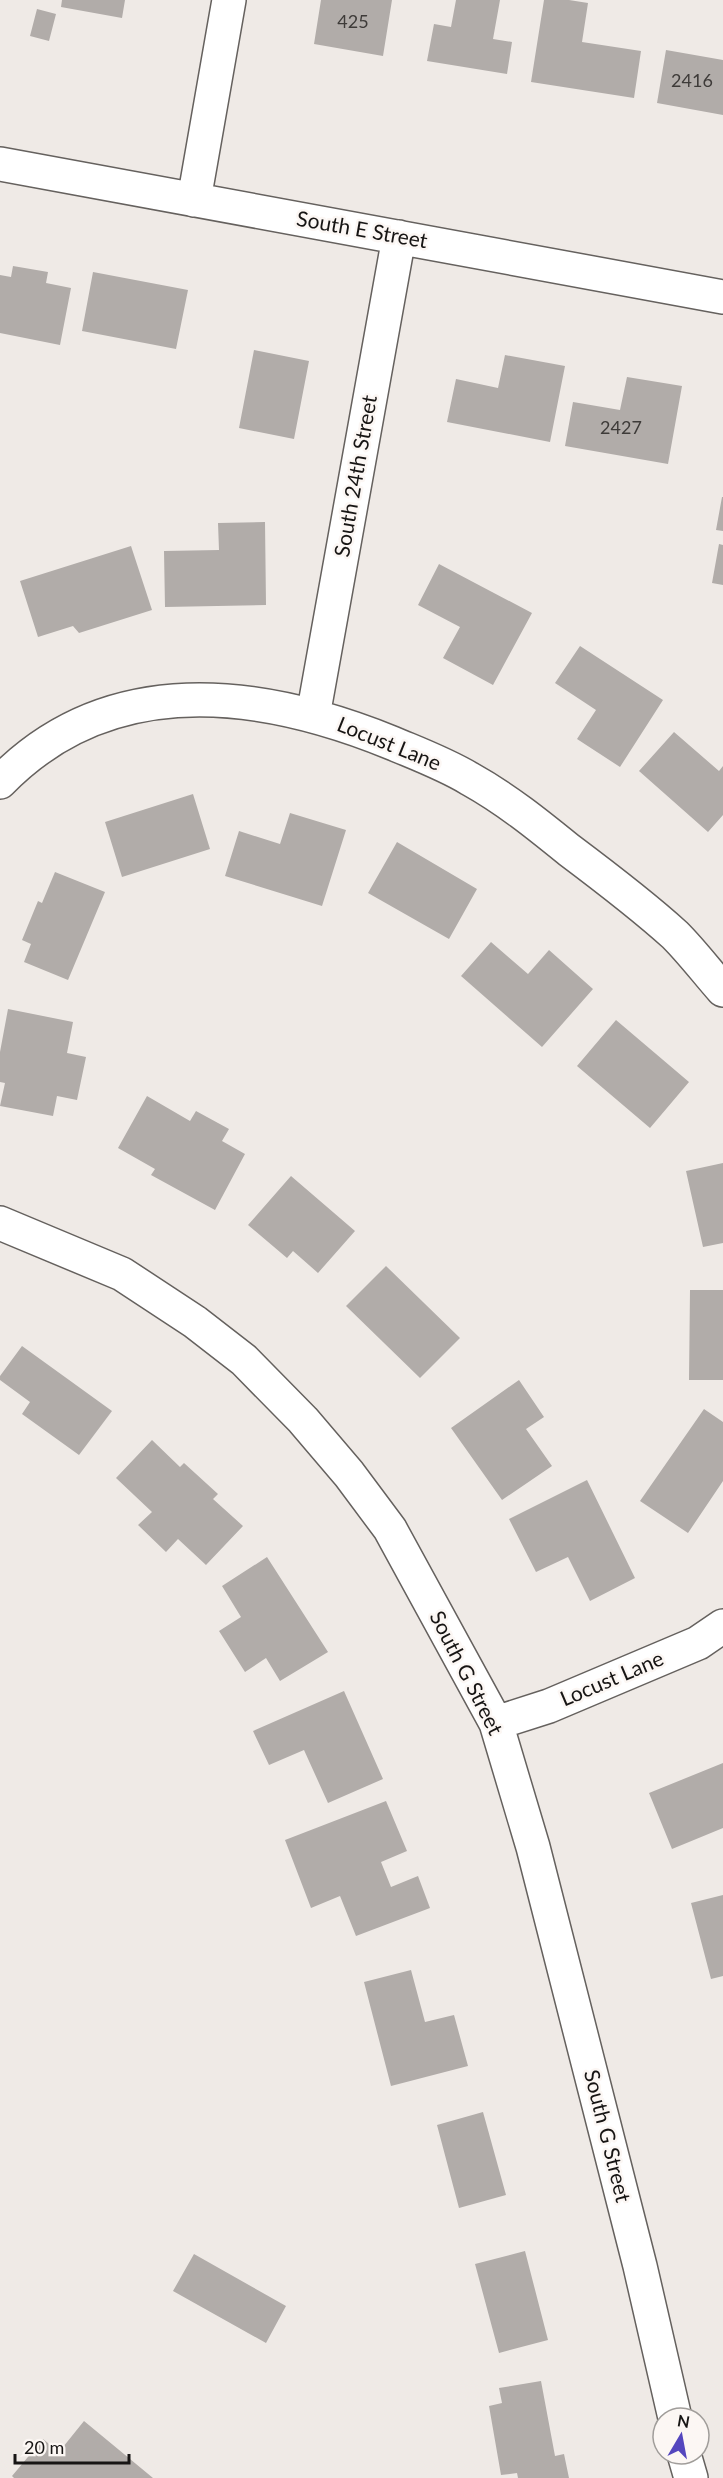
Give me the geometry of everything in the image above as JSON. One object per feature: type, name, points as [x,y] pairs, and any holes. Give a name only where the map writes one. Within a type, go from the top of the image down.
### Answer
[{"type":"street","points":[[194,200],[229,0]]},
{"type":"street","name":"South E Street","points":[[0,164],[723,297]]},
{"type":"street","name":"South 24th Street","points":[[313,716],[399,237]]},
{"type":"street","name":"Locust Lane","points":[[0,782],[17,765],[48,741],[83,722],[110,712],[188,699],[253,703],[313,716],[356,729],[433,760],[470,778],[513,805],[675,936],[723,990]]},
{"type":"street","name":"South G Street","points":[[0,1223],[122,1274],[195,1322],[244,1360],[303,1420],[390,1529],[496,1723],[533,1847],[640,2266],[672,2406]]},
{"type":"street","name":"Locust Lane","points":[[496,1723],[549,1706],[698,1643],[723,1626]]},
{"type":"building","points":[[62,0],[125,0],[122,18],[61,7]]},
{"type":"building","points":[[321,0],[392,0],[383,56],[314,44]]},
{"type":"building","points":[[456,0],[500,0],[493,39],[512,42],[507,74],[427,61],[434,24],[451,27]]},
{"type":"building","points":[[544,0],[588,3],[582,42],[641,51],[634,98],[531,82]]},
{"type":"building","points":[[37,9],[56,14],[49,41],[30,36]]},
{"type":"building","points":[[666,50],[723,60],[723,115],[657,103]]},
{"type":"building","points":[[13,266],[48,272],[46,283],[71,288],[60,345],[0,333],[0,275],[11,277]]},
{"type":"building","points":[[93,272],[188,290],[176,349],[82,331]]},
{"type":"building","points":[[254,350],[309,361],[294,439],[239,428]]},
{"type":"building","points":[[505,355],[565,366],[550,442],[447,422],[456,379],[498,388]]},
{"type":"building","points":[[627,377],[682,386],[668,464],[565,446],[573,402],[620,410]]},
{"type":"building","points":[[723,497],[723,531],[716,530]]},
{"type":"building","points":[[265,522],[266,605],[165,607],[164,551],[219,550],[218,523]]},
{"type":"building","points":[[719,544],[723,545],[723,585],[712,583]]},
{"type":"building","points":[[131,546],[152,610],[79,633],[73,626],[38,637],[20,581]]},
{"type":"building","points":[[439,564],[532,613],[493,685],[443,658],[460,627],[418,605]]},
{"type":"building","points":[[580,646],[663,700],[620,767],[577,739],[596,710],[555,683]]},
{"type":"building","points":[[674,732],[719,771],[723,766],[723,815],[708,832],[639,771]]},
{"type":"building","points":[[193,794],[210,849],[122,877],[105,822]]},
{"type":"building","points":[[290,813],[346,830],[322,906],[225,876],[239,831],[280,844]]},
{"type":"building","points":[[397,842],[477,889],[449,939],[368,893]]},
{"type":"building","points":[[55,872],[105,892],[68,980],[24,962],[31,944],[22,940],[38,901],[42,903]]},
{"type":"building","points":[[491,942],[528,974],[549,950],[593,989],[542,1047],[461,976]]},
{"type":"building","points":[[8,1009],[73,1022],[67,1053],[86,1057],[77,1100],[57,1096],[53,1116],[0,1106],[5,1083],[0,1082],[0,1052]]},
{"type":"building","points":[[616,1020],[689,1082],[650,1128],[577,1066]]},
{"type":"building","points":[[147,1096],[190,1121],[196,1111],[229,1129],[222,1141],[245,1154],[215,1210],[151,1175],[155,1169],[118,1148]]},
{"type":"building","points":[[723,1163],[723,1243],[703,1247],[686,1171]]},
{"type":"building","points":[[291,1176],[355,1231],[318,1273],[293,1251],[287,1258],[248,1225]]},
{"type":"building","points":[[386,1266],[460,1338],[420,1378],[346,1306]]},
{"type":"building","points":[[690,1290],[723,1290],[723,1380],[689,1380]]},
{"type":"building","points":[[22,1346],[112,1411],[79,1455],[22,1414],[30,1402],[0,1380],[0,1376]]},
{"type":"building","points":[[519,1380],[544,1417],[526,1429],[552,1466],[502,1500],[451,1428]]},
{"type":"building","points":[[704,1409],[723,1422],[723,1481],[688,1533],[640,1501]]},
{"type":"building","points":[[152,1440],[180,1467],[184,1463],[218,1494],[213,1499],[243,1526],[206,1565],[178,1539],[166,1552],[138,1525],[152,1512],[116,1478]]},
{"type":"building","points":[[587,1480],[635,1578],[590,1601],[568,1557],[536,1572],[509,1519]]},
{"type":"building","points":[[267,1557],[328,1652],[280,1681],[266,1658],[245,1672],[219,1631],[241,1617],[222,1586]]},
{"type":"building","points":[[344,1691],[383,1779],[328,1803],[304,1750],[269,1765],[253,1731]]},
{"type":"building","points":[[723,1763],[723,1828],[672,1849],[649,1793]]},
{"type":"building","points":[[386,1801],[407,1851],[381,1862],[391,1887],[418,1876],[430,1908],[356,1936],[340,1896],[311,1908],[285,1840]]},
{"type":"building","points":[[723,1895],[723,1976],[711,1979],[691,1903]]},
{"type":"building","points":[[411,1970],[425,2022],[454,2015],[468,2066],[391,2086],[364,1982]]},
{"type":"building","points":[[483,2112],[506,2195],[459,2208],[437,2125]]},
{"type":"building","points":[[525,2251],[548,2340],[499,2353],[475,2264]]},
{"type":"building","points":[[194,2254],[286,2306],[266,2343],[173,2291]]},
{"type":"building","points":[[541,2381],[555,2456],[564,2454],[569,2478],[518,2478],[517,2473],[501,2475],[489,2406],[502,2403],[499,2388]]},
{"type":"building","points":[[84,2421],[153,2478],[14,2478],[12,2476],[43,2439],[59,2452]]}]
